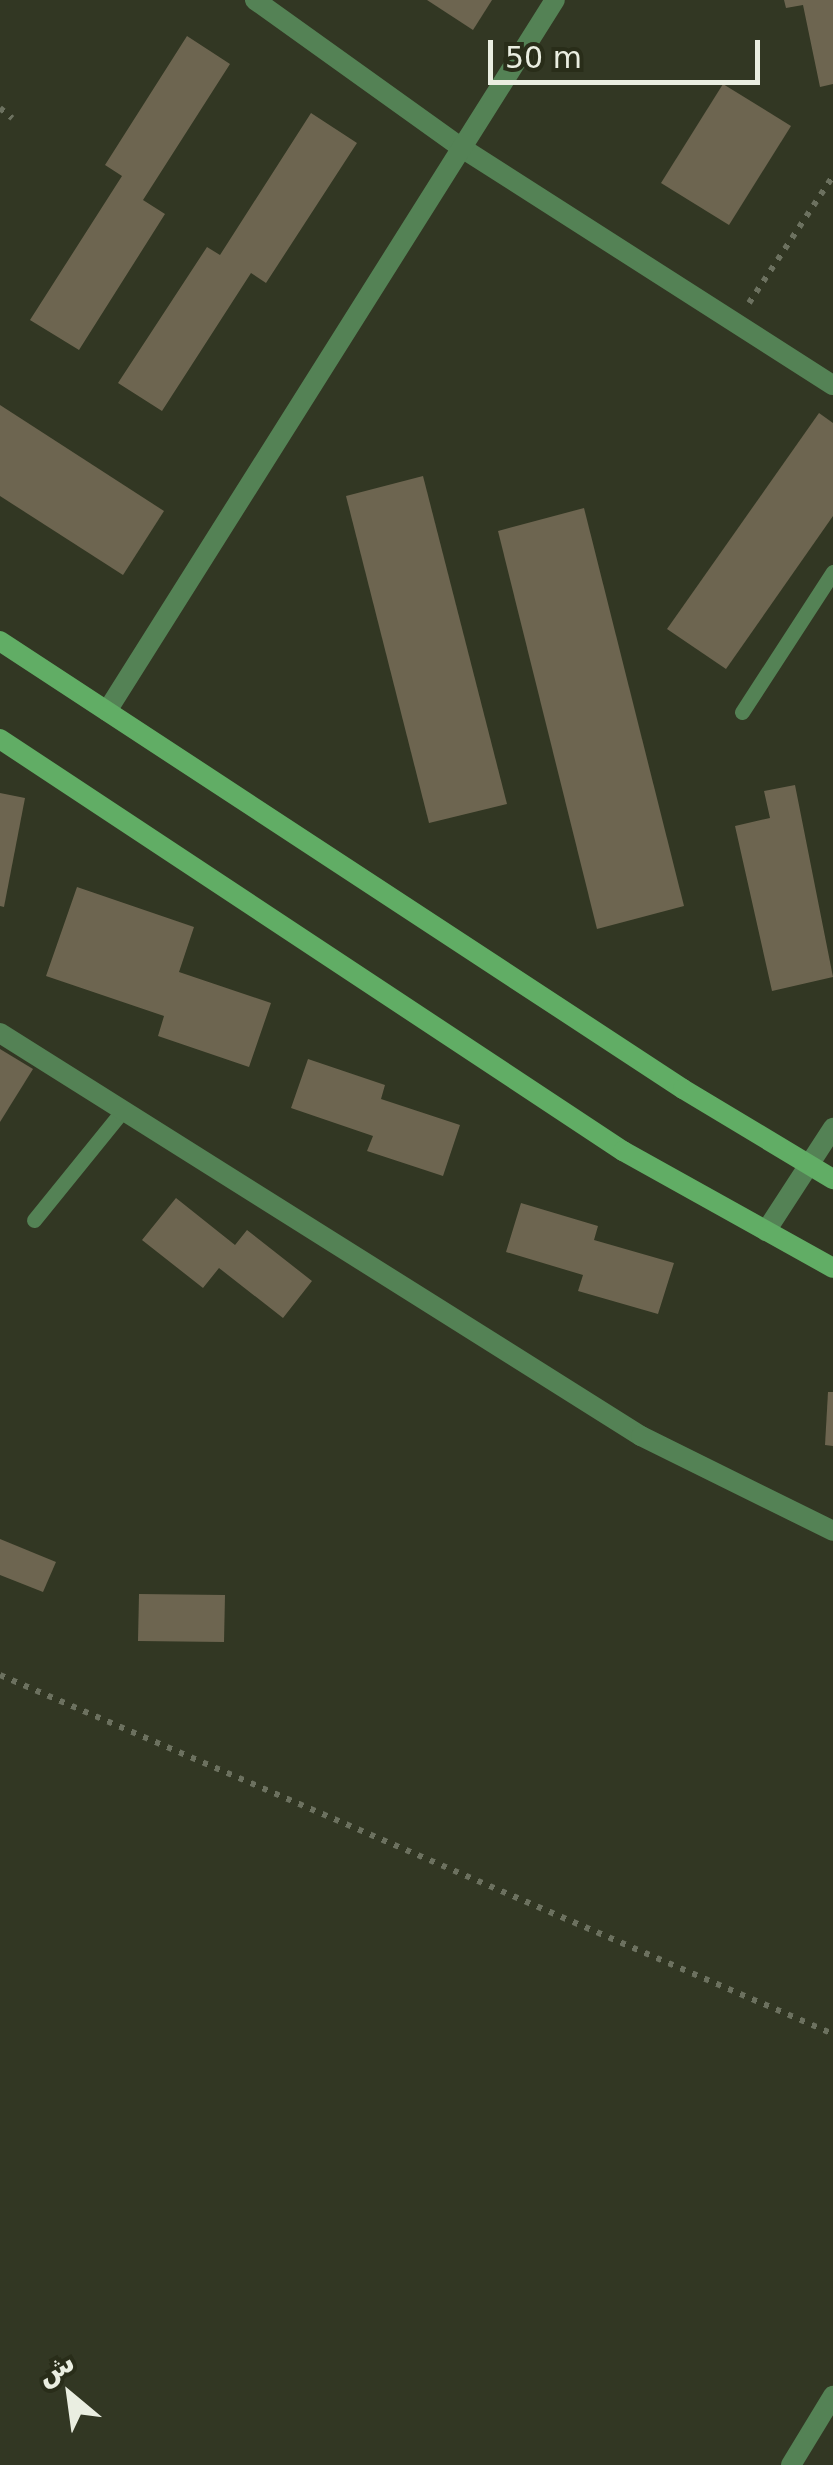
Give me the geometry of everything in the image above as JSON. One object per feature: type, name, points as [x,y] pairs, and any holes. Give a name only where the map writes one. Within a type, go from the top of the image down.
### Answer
[{"type":"main road","points":[[0,640],[833,1179]]},
{"type":"main road","points":[[0,739],[623,1152],[833,1268]]},
{"type":"street","points":[[255,0],[462,148],[833,385]]},
{"type":"street","points":[[107,711],[555,0]]},
{"type":"street","points":[[0,1033],[641,1436],[833,1531]]},
{"type":"street","points":[[766,1231],[833,1128]]},
{"type":"street","points":[[791,2465],[833,2396]]},
{"type":"lane","points":[[742,712],[833,572]]},
{"type":"lane","points":[[34,1220],[123,1110]]},
{"type":"path","points":[[0,108],[12,118]]},
{"type":"path","points":[[735,325],[833,176]]},
{"type":"path","points":[[0,1675],[833,2034]]},
{"type":"building","points":[[427,0],[492,0],[473,30]]},
{"type":"building","points":[[784,0],[833,0],[833,84],[820,87],[803,5],[786,8]]},
{"type":"building","points":[[187,36],[230,64],[143,200],[165,214],[79,350],[30,320],[122,176],[105,165]]},
{"type":"building","points":[[723,84],[791,126],[729,225],[661,183]]},
{"type":"building","points":[[311,113],[357,143],[266,283],[251,273],[162,411],[118,383],[207,247],[220,255]]},
{"type":"building","points":[[0,405],[164,511],[123,575],[0,496]]},
{"type":"building","points":[[819,413],[833,423],[833,516],[726,669],[667,629]]},
{"type":"building","points":[[423,476],[507,804],[429,823],[346,496]]},
{"type":"building","points":[[584,508],[684,906],[597,929],[498,531]]},
{"type":"building","points":[[795,785],[833,977],[772,991],[735,826],[770,818],[764,791]]},
{"type":"building","points":[[0,793],[25,798],[4,907],[0,906]]},
{"type":"building","points":[[77,887],[194,927],[179,972],[271,1003],[249,1067],[158,1036],[164,1016],[46,976]]},
{"type":"building","points":[[0,1049],[33,1069],[0,1122]]},
{"type":"building","points":[[308,1059],[385,1085],[381,1099],[460,1125],[443,1176],[367,1151],[373,1136],[291,1108]]},
{"type":"building","points":[[176,1198],[235,1245],[247,1230],[312,1281],[283,1318],[219,1268],[203,1288],[142,1240]]},
{"type":"building","points":[[521,1203],[598,1226],[594,1240],[674,1263],[658,1314],[578,1291],[583,1275],[506,1252]]},
{"type":"building","points":[[828,1392],[833,1392],[833,1446],[825,1445]]},
{"type":"building","points":[[0,1539],[56,1562],[43,1592],[0,1575]]},
{"type":"building","points":[[139,1594],[225,1595],[224,1642],[138,1641]]}]
